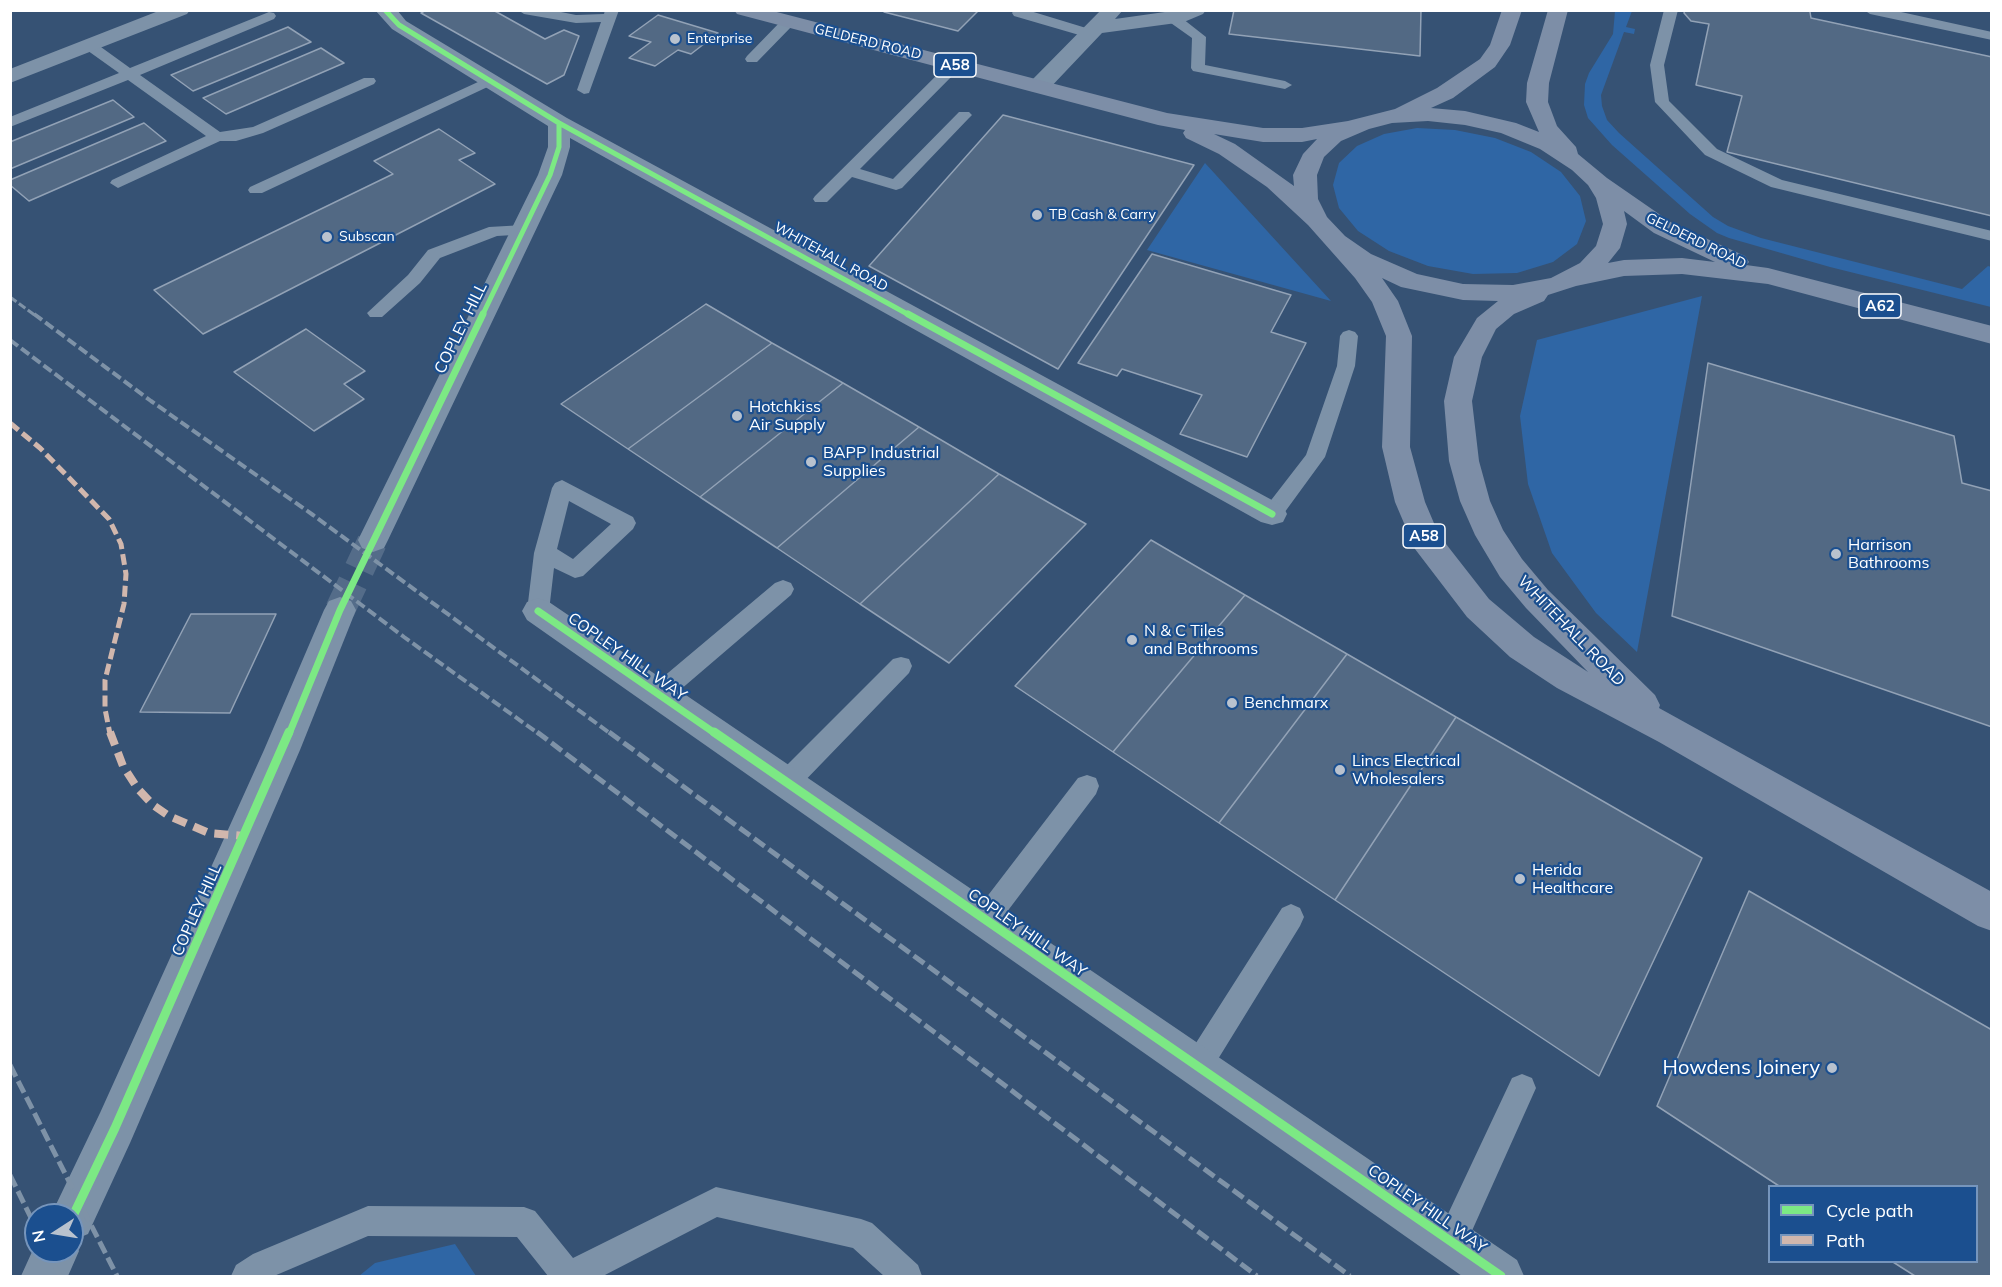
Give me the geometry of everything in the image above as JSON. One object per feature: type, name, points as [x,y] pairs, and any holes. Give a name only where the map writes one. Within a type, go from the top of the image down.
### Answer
[{"type":"main road","name":"GELDERD ROAD","points":[[744,10],[1166,120],[1263,135],[1302,135],[1360,124]]},
{"type":"main road","points":[[1512,10],[1500,45],[1488,63],[1445,93],[1392,116],[1360,124],[1333,136],[1314,154],[1305,175],[1306,199],[1326,230],[1362,260],[1410,281],[1463,292],[1513,293],[1566,282]]},
{"type":"main road","name":"A58","points":[[1558,10],[1538,83],[1537,102],[1546,128],[1608,198],[1615,224],[1608,248],[1589,269],[1566,282]]},
{"type":"main road","points":[[1392,116],[1428,114],[1456,117],[1508,128],[1548,144],[1588,173]]},
{"type":"main road","name":"GELDERD ROAD","points":[[1166,120],[1227,149],[1275,182],[1326,230]]},
{"type":"main road","name":"GELDERD ROAD","points":[[1588,173],[1663,228],[1768,276]]},
{"type":"main road","name":"WHITEHALL ROAD","points":[[1326,230],[1364,272],[1385,301],[1399,336],[1396,447],[1410,502],[1426,541],[1478,608],[1522,647],[1569,678],[1671,731],[1992,914]]},
{"type":"main road","name":"GELDERD ROAD","points":[[1566,282],[1624,268],[1682,266],[1768,276],[1992,335]]},
{"type":"main road","name":"WHITEHALL ROAD","points":[[1566,282],[1505,308],[1486,324],[1468,357],[1458,401],[1464,461],[1475,501],[1486,526],[1511,568],[1537,599],[1591,655],[1671,731]]},
{"type":"street","points":[[10,77],[180,10]]},
{"type":"street","name":"WHITEHALL ROAD","points":[[385,10],[399,26],[559,123],[1272,514]]},
{"type":"street","points":[[1039,86],[1113,10]]},
{"type":"street","points":[[1094,31],[1173,18],[1196,10]]},
{"type":"street","name":"COPLEY HILL","points":[[373,540],[550,175],[559,147],[559,123]]},
{"type":"street","name":"COPLEY HILL","points":[[79,1203],[115,1128],[282,750],[340,610]]},
{"type":"street","name":"COPLEY HILL WAY","points":[[538,611],[1501,1276]]},
{"type":"lane","points":[[524,10],[576,19],[611,14],[584,90]]},
{"type":"lane","points":[[1021,10],[1019,13],[1094,31]]},
{"type":"lane","points":[[1671,10],[1657,65],[1662,102],[1711,152],[1777,184],[1992,236]]},
{"type":"lane","points":[[1870,10],[1992,36]]},
{"type":"lane","points":[[10,123],[269,16]]},
{"type":"lane","points":[[1173,18],[1198,37],[1198,68],[1285,85]]},
{"type":"lane","points":[[752,59],[788,22]]},
{"type":"lane","points":[[89,45],[217,137]]},
{"type":"lane","points":[[821,199],[955,65]]},
{"type":"lane","points":[[256,190],[491,80]]},
{"type":"lane","points":[[118,183],[217,137],[236,136],[258,130],[369,81]]},
{"type":"lane","points":[[850,171],[896,185],[964,115]]},
{"type":"lane","points":[[376,313],[414,279],[434,254],[495,231],[524,230]]},
{"type":"lane","name":"WHITEHALL ROAD","points":[[1272,514],[1315,457],[1346,366],[1349,336]]},
{"type":"lane","points":[[538,611],[545,553]]},
{"type":"lane","points":[[658,695],[783,589]]},
{"type":"lane","points":[[786,783],[901,666]]},
{"type":"lane","points":[[985,920],[1087,786]]},
{"type":"lane","points":[[1197,1067],[1291,917]]},
{"type":"lane","points":[[1451,1242],[1522,1088]]},
{"type":"lane","points":[[248,1276],[264,1265],[368,1221],[524,1222],[569,1276],[716,1202],[861,1234],[907,1276]]},
{"type":"shaded area","points":[[1615,11],[1632,11],[1626,27],[1635,29],[1634,34],[1624,32],[1601,95],[1607,120],[1713,217],[1728,226],[1761,238],[1962,289],[1988,266],[1991,267],[1991,307],[1830,267],[1729,238],[1717,233],[1690,214],[1612,145],[1588,118],[1584,105],[1585,84],[1589,73],[1613,34]]},
{"type":"shaded area","points":[[1417,128],[1455,130],[1495,138],[1531,152],[1561,172],[1580,196],[1586,221],[1577,244],[1553,262],[1517,273],[1473,274],[1428,266],[1389,251],[1358,231],[1339,208],[1333,185],[1339,163],[1357,146],[1384,134]]},
{"type":"shaded area","points":[[1205,163],[1331,301],[1147,250]]},
{"type":"shaded area","points":[[1702,296],[1637,652],[1596,613],[1552,553],[1528,484],[1520,416],[1537,340]]},
{"type":"shaded area","points":[[455,1244],[476,1276],[359,1276],[375,1263]]},
{"type":"building","points":[[426,10],[493,10],[545,39],[564,30],[579,36],[564,75],[547,84],[421,13]]},
{"type":"building","points":[[886,10],[979,10],[958,31],[884,12]]},
{"type":"building","points":[[1234,10],[1421,10],[1420,56],[1229,34]]},
{"type":"building","points":[[1685,10],[1807,10],[1811,18],[1992,57],[1992,216],[1727,152],[1742,96],[1696,85],[1709,24],[1691,21],[1684,13]]},
{"type":"building","name":"Enterprise","points":[[658,15],[718,33],[691,54],[678,50],[655,66],[629,58],[651,42],[629,36]]},
{"type":"building","points":[[288,27],[311,42],[193,91],[171,75]]},
{"type":"building","points":[[321,48],[344,63],[226,114],[203,98]]},
{"type":"building","points":[[113,100],[134,117],[10,169],[10,142]]},
{"type":"building","name":"TB Cash & Carry","points":[[1003,115],[1194,165],[1058,369],[869,266]]},
{"type":"building","points":[[144,123],[166,141],[29,201],[10,185],[10,180]]},
{"type":"building","name":"Subscan","points":[[439,129],[475,153],[459,160],[495,184],[203,334],[154,290],[393,174],[374,161]]},
{"type":"building","points":[[1152,254],[1291,295],[1271,332],[1306,343],[1247,457],[1180,434],[1202,395],[1122,369],[1117,376],[1078,363]]},
{"type":"building","points":[[706,304],[772,343],[628,449],[561,404]]},
{"type":"building","points":[[306,329],[365,371],[344,384],[364,399],[314,431],[234,372]]},
{"type":"building","name":"Hotchkiss Air Supply","points":[[772,343],[843,383],[700,497],[628,449]]},
{"type":"building","name":"Harrison Bathrooms","points":[[1708,363],[1954,436],[1962,483],[1992,491],[1992,727],[1672,616]]},
{"type":"building","name":"BAPP Industrial Supplies","points":[[843,383],[919,427],[777,548],[700,497]]},
{"type":"building","points":[[919,427],[999,474],[860,604],[777,548]]},
{"type":"building","points":[[999,474],[1086,524],[949,663],[860,604]]},
{"type":"building","name":"N & C Tiles and Bathrooms","points":[[1151,540],[1245,595],[1113,752],[1015,686]]},
{"type":"building","name":"Benchmarx","points":[[1245,595],[1347,654],[1219,823],[1113,752]]},
{"type":"building","points":[[191,614],[276,614],[230,713],[140,712]]},
{"type":"building","name":"Lincs Electrical Wholesalers","points":[[1347,654],[1456,717],[1335,900],[1219,823]]},
{"type":"building","name":"Herida Healthcare","points":[[1456,717],[1702,858],[1599,1076],[1335,900]]},
{"type":"building","name":"Howdens Joinery","points":[[1749,891],[1992,1030],[1992,1276],[1915,1276],[1895,1263],[1978,1263],[1978,1185],[1777,1185],[1657,1106]]},
{"type":"tunnel","points":[[340,610],[373,540]]},
{"type":"railway","points":[[10,297],[36,316]]},
{"type":"railway","points":[[34,314],[611,734]]},
{"type":"railway","points":[[10,340],[404,637],[539,734]]},
{"type":"railway","points":[[537,732],[1257,1276]]},
{"type":"railway","points":[[609,732],[1350,1276]]},
{"type":"railway","points":[[10,1065],[117,1276]]},
{"type":"railway","points":[[10,1175],[24,1204]]},
{"type":"railway","points":[[53,1263],[60,1276]]},
{"type":"marked path","points":[[10,423],[40,448],[109,519],[121,544],[126,574],[124,604],[105,680],[105,709],[111,739],[123,766],[138,789],[153,805],[169,816],[209,833],[244,836]]},
{"type":"cycle path","points":[[385,10],[399,25],[559,123],[1272,514]]},
{"type":"cycle path","points":[[79,1203],[115,1128],[282,750],[340,610],[550,175],[559,147],[559,123]]},
{"type":"cycle path","points":[[538,611],[1501,1276]]},
{"type":"place","name":"Enterprise","points":[[675,39]]},
{"type":"place","name":"TB Cash & Carry","points":[[1037,215]]},
{"type":"place","name":"Subscan","points":[[327,237]]},
{"type":"place","name":"Hotchkiss Air Supply","points":[[737,416]]},
{"type":"place","name":"BAPP Industrial Supplies","points":[[811,462]]},
{"type":"place","name":"Harrison Bathrooms","points":[[1836,554]]},
{"type":"place","name":"N & C Tiles and Bathrooms","points":[[1132,640]]},
{"type":"place","name":"Benchmarx","points":[[1232,703]]},
{"type":"place","name":"Lincs Electrical Wholesalers","points":[[1340,770]]},
{"type":"place","name":"Herida Healthcare","points":[[1520,879]]},
{"type":"place","name":"Howdens Joinery","points":[[1832,1068]]}]
